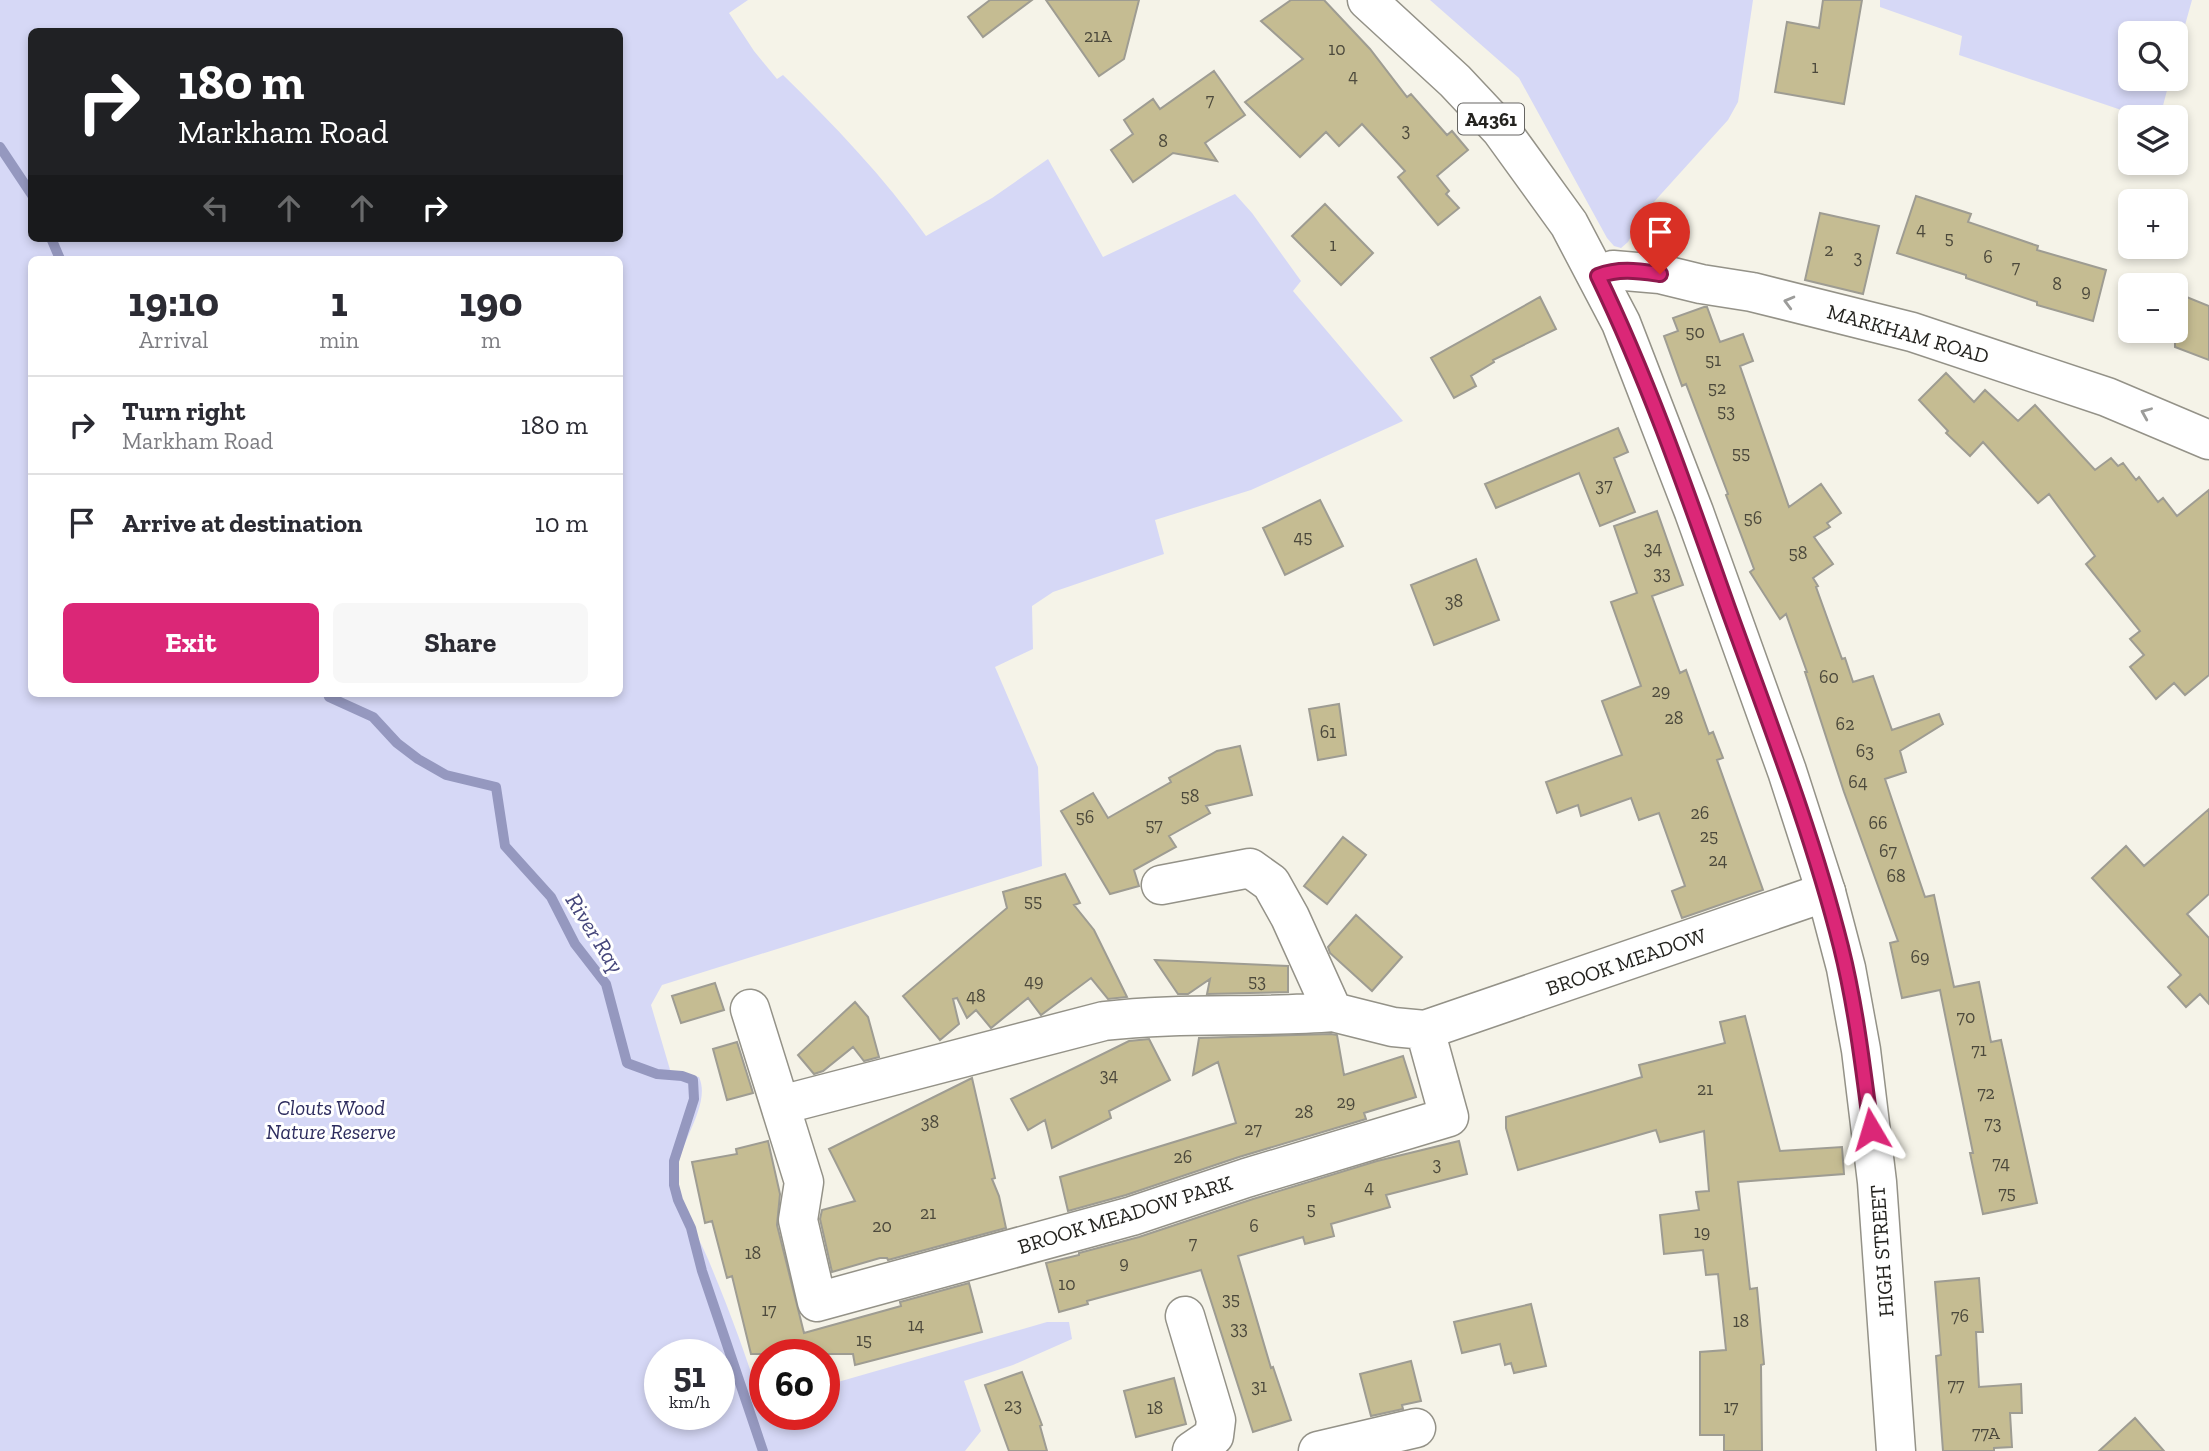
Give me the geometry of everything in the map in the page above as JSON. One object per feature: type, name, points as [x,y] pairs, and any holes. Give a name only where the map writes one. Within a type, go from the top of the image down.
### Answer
[{"type":"street","name":"A4361","points":[[1367,0],[1455,81],[1501,130],[1569,224],[1594,268]]},
{"type":"street","name":"MARKHAM ROAD","points":[[1594,268],[1660,274],[1752,292],[1912,332],[2107,397],[2209,440]]},
{"type":"street","name":"HIGH STREET","points":[[1594,268],[1633,354],[1694,512],[1787,771],[1841,948],[1861,1050],[1877,1182],[1896,1451]]},
{"type":"street","points":[[1161,885],[1250,869],[1271,883],[1290,917],[1333,1012]]},
{"type":"street","name":"BROOK MEADOW","points":[[1425,1030],[1826,892]]},
{"type":"street","name":"BROOK MEADOW PARK","points":[[750,1009],[804,1182],[798,1220],[817,1302],[1120,1219],[1449,1117],[1425,1030]]},
{"type":"street","points":[[780,1105],[1104,1021],[1152,1016],[1282,1016],[1333,1012],[1393,1027],[1425,1030]]},
{"type":"street","points":[[1185,1316],[1216,1420],[1214,1446]]},
{"type":"street","points":[[1318,1451],[1416,1428]]},
{"type":"green space","name":"Clouts Wood Nature Reserve","points":[[0,0],[748,0],[729,13],[754,51],[777,79],[783,75],[840,132],[876,172],[926,236],[992,198],[1048,159],[1103,257],[1235,194],[1301,281],[1293,291],[1403,421],[1251,490],[1155,520],[1164,554],[1053,592],[1032,606],[1033,649],[995,667],[1038,767],[1042,866],[662,985],[651,1005],[671,1073],[699,1077],[702,1089],[697,1116],[680,1158],[677,1185],[686,1213],[730,1313],[749,1367],[749,1430],[840,1430],[840,1381],[1047,1322],[1069,1322],[1072,1339],[1013,1365],[964,1381],[981,1431],[965,1451],[0,1451]]},
{"type":"green space","points":[[1430,0],[1753,0],[1738,102],[1728,120],[1643,214],[1628,242],[1621,248],[1614,246],[1607,238],[1519,78]]},
{"type":"green space","points":[[1880,0],[2192,0],[2186,21],[2118,21],[2118,91],[2167,91],[2163,105],[2118,105],[2118,109],[1959,55],[1962,36],[1880,7]]},
{"type":"building","points":[[990,0],[1032,0],[983,37],[968,17]]},
{"type":"building","points":[[1046,0],[1139,0],[1124,59],[1099,76]]},
{"type":"building","points":[[1291,0],[1324,0],[1370,49],[1407,97],[1411,94],[1447,135],[1452,131],[1468,150],[1437,176],[1449,191],[1446,194],[1459,208],[1438,225],[1398,177],[1405,171],[1362,124],[1339,146],[1326,132],[1300,157],[1245,102],[1303,59],[1261,21]]},
{"type":"building","points":[[1823,0],[1862,0],[1844,104],[1775,92],[1787,22],[1819,28]]},
{"type":"building","points":[[1214,71],[1245,115],[1205,143],[1217,161],[1173,153],[1133,182],[1111,150],[1133,134],[1124,120],[1153,99],[1160,109]]},
{"type":"building","points":[[1916,196],[1971,214],[1968,222],[2038,246],[2037,250],[2106,270],[2093,321],[2037,305],[2037,302],[1966,278],[1966,275],[1897,253]]},
{"type":"building","points":[[1325,204],[1373,253],[1341,285],[1292,236]]},
{"type":"building","points":[[1820,213],[1879,226],[1863,294],[1805,280]]},
{"type":"building","points":[[1540,297],[1556,329],[1493,360],[1494,362],[1471,376],[1476,386],[1454,398],[1431,358]]},
{"type":"building","points":[[2188,298],[2209,306],[2209,360],[2175,347],[2175,343],[2188,343]]},
{"type":"building","points":[[1707,307],[1720,342],[1743,334],[1753,361],[1740,366],[1789,507],[1821,484],[1841,513],[1827,523],[1830,527],[1814,537],[1833,564],[1813,578],[1853,682],[1873,676],[1892,730],[1939,714],[1943,724],[1900,751],[1906,772],[1885,779],[1925,897],[1934,895],[1954,987],[1979,982],[1991,1042],[2001,1040],[2037,1203],[1983,1214],[1940,990],[1902,998],[1890,943],[1898,941],[1844,792],[1807,672],[1786,614],[1780,619],[1750,572],[1754,569],[1726,495],[1728,494],[1686,384],[1682,386],[1664,336],[1678,331],[1673,318]]},
{"type":"building","points":[[1946,373],[1974,402],[1985,390],[2018,421],[2035,405],[2095,470],[2111,458],[2118,466],[2123,463],[2136,480],[2139,477],[2158,502],[2163,498],[2177,516],[2209,490],[2209,675],[2185,695],[2174,683],[2156,699],[2130,667],[2144,655],[2130,639],[2140,631],[2086,564],[2095,556],[2049,494],[2038,503],[1983,442],[1970,456],[1946,433],[1948,431],[1919,400]]},
{"type":"building","points":[[1618,428],[1628,452],[1614,458],[1635,512],[1600,526],[1579,473],[1496,508],[1485,484]]},
{"type":"building","points":[[1320,500],[1343,546],[1285,575],[1263,528]]},
{"type":"building","points":[[1657,511],[1683,585],[1652,596],[1680,673],[1686,670],[1709,734],[1713,732],[1723,758],[1717,760],[1763,890],[1682,918],[1672,891],[1685,886],[1659,813],[1639,820],[1631,798],[1581,816],[1578,805],[1557,813],[1546,782],[1622,755],[1602,701],[1641,686],[1611,602],[1637,593],[1614,526]]},
{"type":"building","points":[[1476,559],[1499,620],[1434,645],[1411,585]]},
{"type":"building","points":[[1339,704],[1346,755],[1318,760],[1309,709]]},
{"type":"building","points":[[1240,746],[1252,795],[1206,806],[1210,813],[1169,836],[1176,847],[1134,870],[1139,886],[1110,894],[1061,811],[1093,793],[1108,818],[1171,782],[1169,778],[1217,751]]},
{"type":"building","points":[[2209,809],[2209,894],[2187,914],[2209,938],[2209,1004],[2200,994],[2186,1007],[2168,987],[2181,975],[2092,878],[2126,846],[2144,866]]},
{"type":"building","points":[[1343,837],[1366,855],[1327,904],[1304,886]]},
{"type":"building","points":[[1065,874],[1080,903],[1074,905],[1094,930],[1127,997],[1108,999],[1091,978],[1041,1015],[1028,998],[991,1028],[976,1010],[967,1018],[957,998],[953,999],[959,1024],[940,1040],[903,996],[1007,908],[1003,892]]},
{"type":"building","points":[[1356,915],[1402,957],[1372,991],[1330,953],[1328,947]]},
{"type":"building","points":[[1155,960],[1288,966],[1288,992],[1207,994],[1210,979],[1188,994],[1178,994]]},
{"type":"building","points":[[715,983],[724,1010],[681,1023],[672,996]]},
{"type":"building","points":[[855,1002],[868,1017],[879,1057],[864,1061],[853,1047],[823,1071],[814,1074],[798,1055]]},
{"type":"building","points":[[1745,1016],[1780,1151],[1842,1147],[1844,1174],[1738,1182],[1750,1289],[1757,1288],[1764,1364],[1761,1365],[1762,1451],[1724,1451],[1724,1435],[1700,1435],[1700,1352],[1726,1350],[1718,1274],[1706,1275],[1703,1250],[1664,1254],[1660,1215],[1699,1210],[1696,1192],[1709,1191],[1704,1131],[1660,1142],[1656,1130],[1518,1170],[1506,1128],[1506,1117],[1642,1077],[1639,1065],[1725,1043],[1720,1022]]},
{"type":"building","points":[[1337,1035],[1344,1075],[1403,1056],[1416,1097],[1364,1113],[1366,1119],[1068,1211],[1060,1177],[1236,1123],[1218,1062],[1193,1075],[1199,1038]]},
{"type":"building","points":[[1149,1039],[1170,1080],[1109,1111],[1111,1118],[1052,1148],[1045,1120],[1028,1130],[1011,1099],[1129,1041]]},
{"type":"building","points":[[737,1042],[753,1093],[727,1100],[713,1049]]},
{"type":"building","points":[[972,1078],[995,1178],[992,1179],[1006,1228],[832,1272],[820,1219],[822,1210],[855,1201],[829,1149]]},
{"type":"building","points":[[768,1141],[780,1194],[777,1225],[804,1333],[901,1306],[900,1302],[969,1283],[982,1332],[855,1365],[853,1354],[840,1354],[840,1339],[749,1339],[749,1346],[732,1276],[727,1278],[712,1221],[705,1223],[692,1162],[737,1154],[736,1149]]},
{"type":"building","points":[[1459,1141],[1467,1174],[1386,1195],[1390,1207],[1331,1224],[1334,1236],[1305,1244],[1303,1237],[1238,1256],[1271,1368],[1273,1367],[1291,1420],[1253,1432],[1201,1270],[1087,1301],[1088,1304],[1059,1312],[1046,1263],[1139,1237],[1377,1161]]},
{"type":"building","points":[[1979,1278],[1983,1332],[1976,1332],[1979,1387],[2021,1384],[2022,1413],[2010,1413],[2012,1447],[1994,1448],[1994,1451],[1943,1451],[1936,1356],[1941,1355],[1935,1282]]},
{"type":"building","points":[[1531,1304],[1546,1366],[1514,1373],[1511,1363],[1505,1365],[1500,1344],[1462,1353],[1454,1322]]},
{"type":"building","points":[[1411,1361],[1421,1401],[1402,1405],[1403,1409],[1371,1416],[1360,1374]]},
{"type":"building","points":[[1022,1372],[1042,1425],[1040,1426],[1047,1451],[1009,1451],[985,1385]]},
{"type":"building","points":[[1174,1378],[1186,1424],[1136,1437],[1124,1391]]},
{"type":"building","points":[[2135,1418],[2164,1451],[2099,1451]]},
{"type":"waterway","name":"River Ray","points":[[0,147],[28,189]]},
{"type":"waterway","name":"River Ray","points":[[53,242],[59,256]]},
{"type":"waterway","name":"River Ray","points":[[329,697],[373,717],[397,743],[446,775],[496,787],[505,846],[551,897],[575,944],[606,984],[627,1063],[657,1074],[682,1076],[693,1080],[694,1099],[674,1161],[674,1185],[691,1228],[702,1271],[763,1451]]},
{"type":"route","points":[[1660,274],[1613,270],[1598,276],[1621,323],[1694,512],[1787,771],[1826,892],[1855,1015],[1871,1129]]}]
